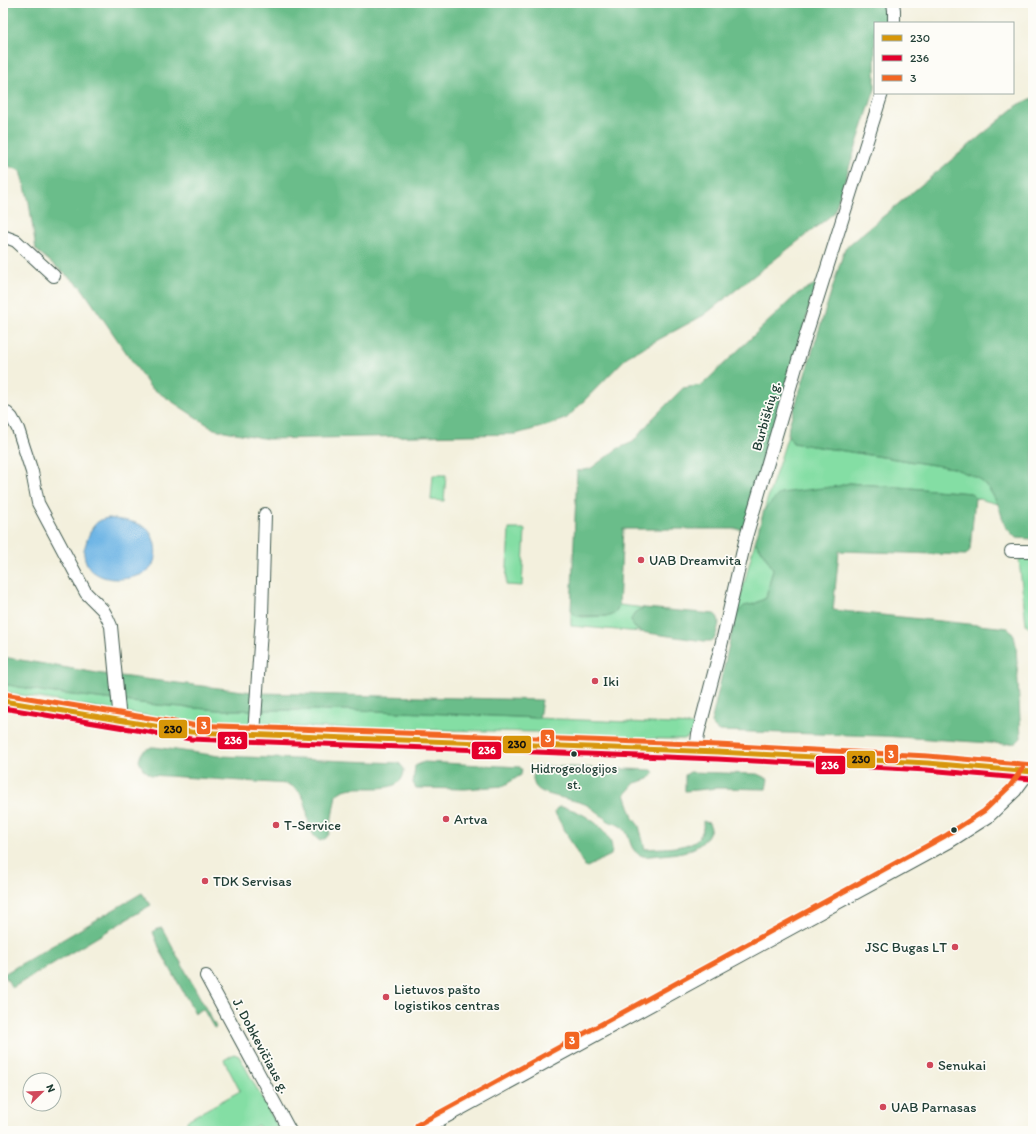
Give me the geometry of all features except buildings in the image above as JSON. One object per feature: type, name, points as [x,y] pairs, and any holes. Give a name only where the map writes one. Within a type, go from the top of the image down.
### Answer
[{"type":"main road","points":[[3,701],[192,732],[696,751],[989,767],[1031,772]]},
{"type":"street","points":[[893,3],[894,22]]},
{"type":"street","name":"Burbiškių g.","points":[[696,751],[698,734],[721,646],[746,537],[799,357],[882,94]]},
{"type":"street","points":[[3,236],[16,241],[54,276]]},
{"type":"street","points":[[3,412],[7,413],[12,418],[18,429],[32,472],[38,503],[86,593],[103,610],[111,626],[120,721]]},
{"type":"street","points":[[254,735],[262,616],[265,514]]},
{"type":"street","points":[[1011,551],[1033,551]]},
{"type":"street","points":[[420,1131],[949,842],[988,817],[1015,791],[1031,772]]},
{"type":"street","name":"J. Dobkevičiaus g.","points":[[206,976],[290,1131]]},
{"type":"green space","points":[[3,3],[889,3],[887,22],[874,22],[874,92],[834,213],[704,315],[628,356],[567,418],[549,425],[516,434],[268,439],[214,429],[150,387],[81,287],[36,250],[29,202],[21,171],[6,165],[3,166]]},
{"type":"green space","points":[[1033,98],[1033,539],[1016,538],[1005,526],[998,504],[988,487],[978,478],[953,468],[793,443],[788,435],[789,425],[845,248],[1018,105]]},
{"type":"green space","points":[[817,283],[744,529],[623,529],[619,605],[615,613],[610,616],[576,616],[571,611],[577,471],[590,469],[617,449],[633,442],[653,418],[683,388],[702,385],[797,294]]},
{"type":"green space","points":[[788,435],[793,443],[953,468],[978,478],[988,487],[998,504],[975,498],[971,493],[849,483],[764,510]]},
{"type":"green space","points":[[433,475],[446,475],[444,501],[431,500]]},
{"type":"green space","points":[[849,483],[971,493],[975,498],[970,550],[966,555],[839,551],[833,610],[1008,628],[1014,636],[1016,645],[1021,738],[1016,743],[1006,744],[883,736],[719,731],[711,723],[736,614],[744,606],[754,604],[766,598],[773,569],[755,542],[764,510],[780,493],[839,486]]},
{"type":"green space","points":[[509,529],[525,529],[522,586],[506,585]]},
{"type":"green space","points":[[755,542],[773,569],[766,598],[754,604],[744,606],[736,614]]},
{"type":"green space","points":[[1033,554],[1033,630],[1031,630],[1026,624],[1019,560],[1023,556]]},
{"type":"green space","points":[[619,605],[644,608],[636,612],[631,620],[634,627],[641,632],[571,626],[571,611],[582,617],[610,616],[615,613]]},
{"type":"green space","points":[[644,608],[714,614],[717,616],[719,622],[715,638],[711,641],[704,641],[641,632],[634,627],[631,620],[636,612]]},
{"type":"green space","points":[[3,657],[103,674],[260,693],[542,700],[539,718],[355,710],[219,710],[157,705],[47,692],[3,684]]},
{"type":"green space","points":[[3,684],[47,692],[157,705],[219,710],[355,710],[695,725],[691,734],[684,739],[547,738],[538,732],[252,726],[191,722],[3,692]]},
{"type":"green space","points":[[154,747],[219,756],[399,763],[404,769],[402,778],[397,784],[390,787],[352,788],[343,790],[337,794],[329,834],[326,838],[320,841],[315,837],[310,827],[306,807],[301,795],[296,789],[288,784],[151,775],[143,769],[139,761],[144,751]]},
{"type":"green space","points":[[424,762],[520,767],[522,770],[521,775],[503,786],[465,789],[416,788],[413,783],[415,766]]},
{"type":"green space","points":[[544,766],[652,770],[654,773],[649,779],[635,783],[625,794],[633,818],[639,826],[645,849],[683,846],[692,843],[699,838],[703,831],[703,821],[709,823],[711,828],[708,836],[697,846],[684,852],[650,856],[638,854],[634,850],[627,833],[618,825],[610,822],[587,805],[539,790],[535,785],[533,776],[536,770]]},
{"type":"green space","points":[[690,772],[757,774],[768,779],[766,789],[718,788],[685,791],[685,775]]},
{"type":"green space","points":[[559,807],[576,811],[586,816],[603,830],[609,838],[612,847],[611,855],[585,867],[555,813],[556,809]]},
{"type":"green space","points":[[142,893],[151,905],[12,988],[4,974]]},
{"type":"green space","points":[[162,928],[216,1027],[214,1028],[203,1009],[195,1013],[161,952],[153,932]]},
{"type":"green space","points":[[234,1054],[239,1056],[280,1131],[261,1131],[258,1125],[248,1131],[190,1131],[187,1125],[187,1121],[189,1119],[240,1091],[224,1060]]},
{"type":"water","points":[[109,518],[137,523],[149,531],[156,549],[152,567],[148,571],[137,576],[110,579],[96,574],[86,563],[84,550],[90,532],[97,522]]},
{"type":"transit line","name":"3","points":[[4,694],[192,725],[718,745],[928,756],[1033,765]]},
{"type":"transit line","name":"230","points":[[3,701],[191,732],[718,752],[928,763],[1033,772]]},
{"type":"transit line","name":"236","points":[[3,708],[191,739],[717,759],[927,770],[1032,779]]},
{"type":"transit line","name":"3","points":[[417,1125],[945,836],[984,811],[1010,786],[1023,768]]},
{"type":"place","name":"UAB Dreamvita","points":[[641,560]]},
{"type":"place","name":"Iki","points":[[595,681]]},
{"type":"place","name":"Hidrogeologijos st.","points":[[574,754]]},
{"type":"place","name":"Artva","points":[[446,819]]},
{"type":"place","name":"T-Service","points":[[276,825]]},
{"type":"place","name":"TDK Servisas","points":[[205,881]]},
{"type":"place","name":"JSC Bugas LT","points":[[955,947]]},
{"type":"place","name":"Lietuvos pašto logistikos centras","points":[[386,997]]},
{"type":"place","name":"Senukai","points":[[930,1065]]},
{"type":"place","name":"UAB Parnasas","points":[[883,1107]]}]
